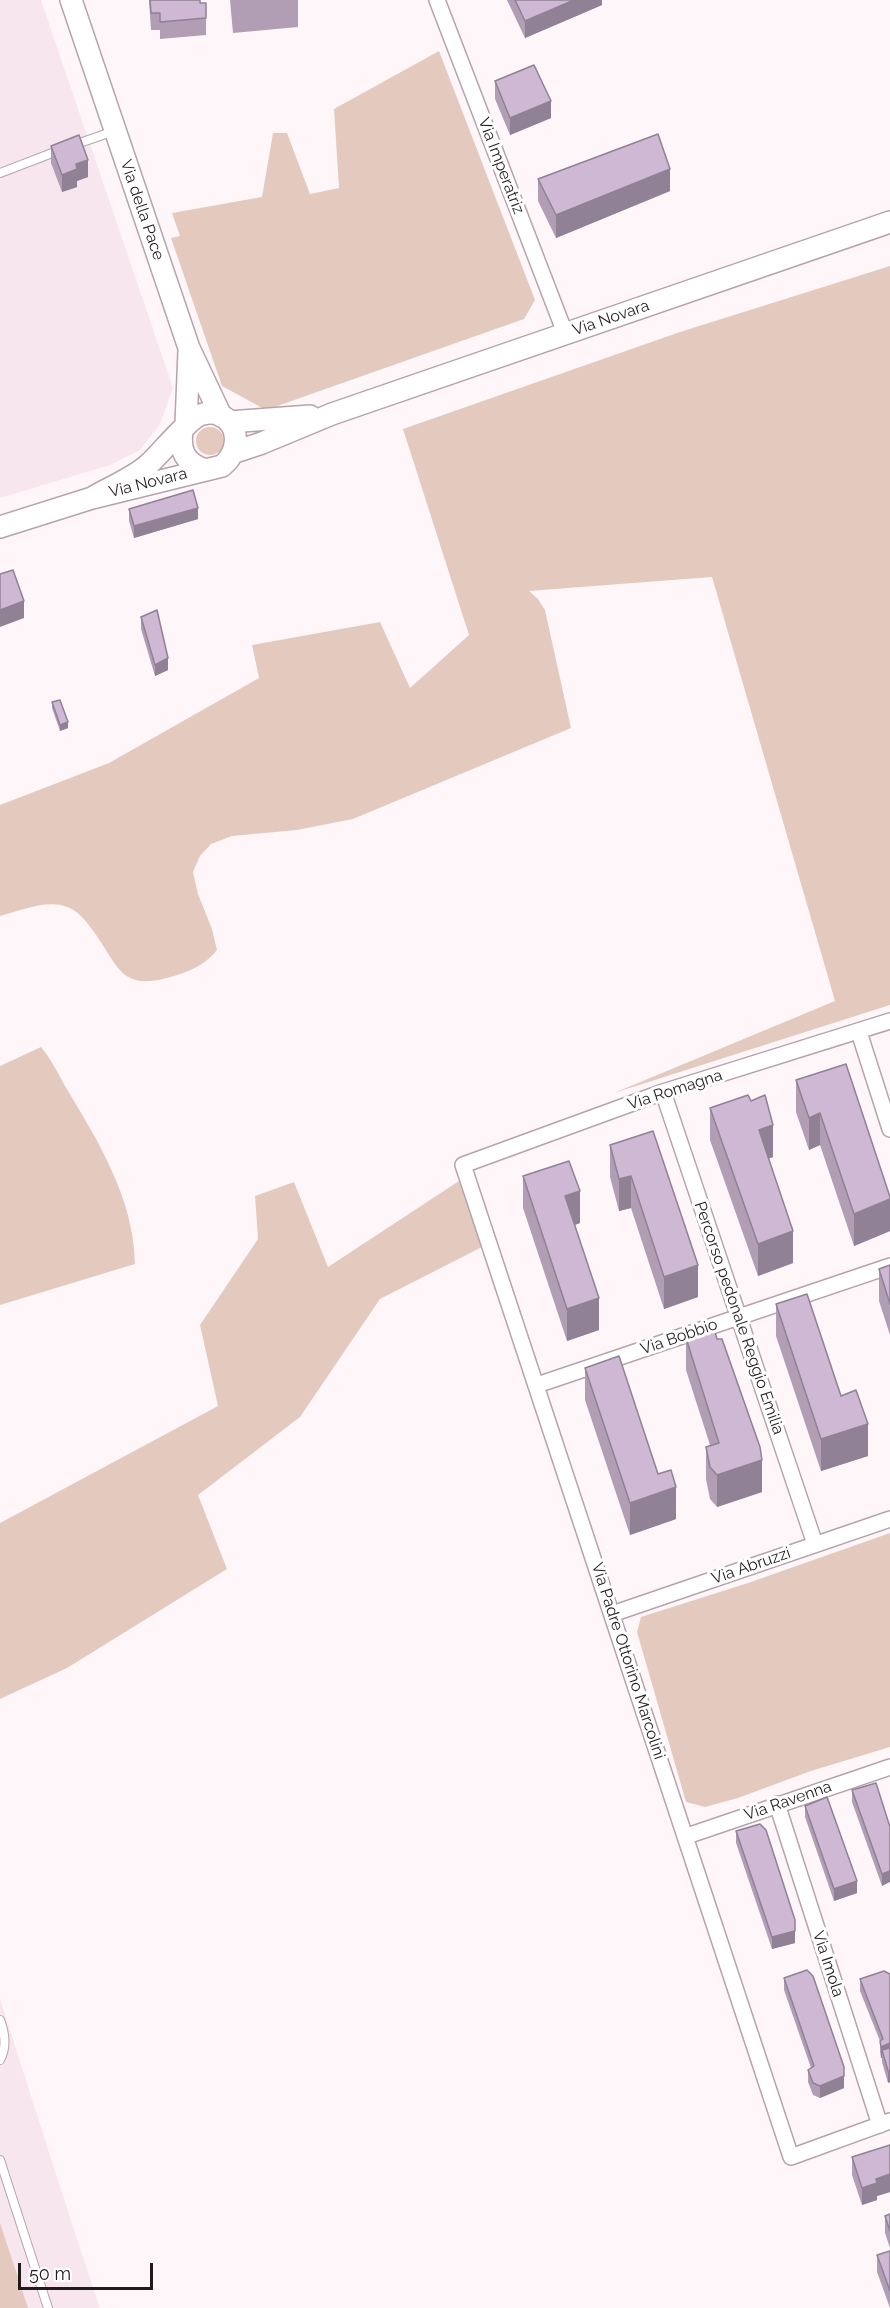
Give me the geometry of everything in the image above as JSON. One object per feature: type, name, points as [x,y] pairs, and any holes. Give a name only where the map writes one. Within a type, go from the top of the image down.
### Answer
[{"type":"street","name":"Via della Pace","points":[[71,0],[189,348],[225,419]]},
{"type":"street","name":"Via Imperatriz","points":[[437,0],[565,333]]},
{"type":"street","name":"Via Novara","points":[[0,527],[92,498],[222,466],[235,452],[332,414],[890,222]]},
{"type":"street","points":[[184,428],[189,348]]},
{"type":"street","name":"Via Novara","points":[[92,498],[146,467],[193,418],[202,414],[225,419],[332,414]]},
{"type":"street","points":[[225,419],[236,436],[235,452]]},
{"type":"street","name":"Via Novara","points":[[184,428],[180,442],[187,460],[203,469]]},
{"type":"street","name":"Via Romagna","points":[[463,1165],[663,1092],[890,1021]]},
{"type":"street","points":[[859,1032],[890,1129]]},
{"type":"street","name":"Percorso pedonale Reggio Emilia","points":[[663,1092],[815,1544]]},
{"type":"street","name":"Via Padre Ottorino Marcolini","points":[[463,1165],[687,1836],[791,2157],[885,2123]]},
{"type":"street","name":"Via Bobbio","points":[[537,1385],[890,1266]]},
{"type":"street","name":"Via Abruzzi","points":[[612,1614],[890,1519]]},
{"type":"street","name":"Via Ravenna","points":[[687,1836],[890,1767]]},
{"type":"street","name":"Via Imola","points":[[777,1804],[885,2123]]},
{"type":"lane","points":[[0,173],[115,130]]},
{"type":"lane","points":[[0,2019],[5,2043],[0,2060]]},
{"type":"lane","points":[[0,2160],[48,2308]]},
{"type":"shaded area","points":[[0,0],[41,0],[173,388],[160,424],[140,450],[110,465],[0,498]]},
{"type":"shaded area","points":[[439,51],[535,300],[524,319],[266,410],[222,386],[171,238],[180,236],[172,213],[262,197],[273,133],[287,133],[310,194],[339,188],[334,109]]},
{"type":"shaded area","points":[[890,266],[890,1005],[614,1093],[835,1001],[712,577],[529,591],[545,610],[571,728],[353,819],[297,830],[232,836],[211,844],[200,856],[193,872],[217,950],[203,963],[192,969],[156,980],[141,981],[131,978],[122,973],[83,919],[67,907],[42,905],[0,916],[0,805],[109,763],[259,678],[252,645],[380,622],[410,688],[469,635],[403,429],[680,332]]},
{"type":"shaded area","points":[[210,427],[220,431],[224,441],[220,451],[210,455],[200,451],[196,441],[200,431]]},
{"type":"shaded area","points":[[41,1047],[90,1128],[112,1171],[128,1216],[135,1264],[0,1305],[0,1066]]},
{"type":"shaded area","points":[[459,1181],[482,1247],[380,1299],[300,1417],[198,1495],[227,1569],[67,1668],[0,1699],[0,1523],[218,1406],[200,1325],[258,1239],[255,1196],[294,1182],[328,1267]]},
{"type":"shaded area","points":[[890,1533],[890,1747],[705,1807],[686,1802],[637,1632],[641,1617],[748,1583]]},
{"type":"shaded area","points":[[0,1999],[74,2230],[100,2308],[0,2308]]},
{"type":"shaded area","points":[[0,2223],[28,2308],[0,2308]]},
{"type":"building","points":[[150,0],[200,0],[200,3],[206,3],[206,18],[160,22],[160,13],[151,13]]},
{"type":"building","points":[[515,0],[574,0],[525,21]]},
{"type":"building","points":[[534,65],[551,101],[510,118],[495,81]]},
{"type":"building","points":[[658,134],[670,169],[556,215],[538,179]]},
{"type":"building","points":[[79,135],[88,160],[76,164],[77,169],[62,175],[51,146]]},
{"type":"building","points":[[193,490],[198,508],[134,526],[129,509]]},
{"type":"building","points":[[13,570],[24,601],[0,610],[0,574]]},
{"type":"building","points":[[157,610],[168,658],[155,665],[141,617]]},
{"type":"building","points":[[60,700],[68,722],[60,725],[52,702]]},
{"type":"building","points":[[846,1064],[890,1197],[890,1199],[854,1214],[820,1113],[809,1118],[796,1080]]},
{"type":"building","points":[[748,1095],[751,1101],[765,1095],[773,1125],[759,1130],[793,1231],[758,1244],[710,1108]]},
{"type":"building","points":[[653,1131],[698,1265],[664,1277],[631,1176],[619,1179],[610,1145]]},
{"type":"building","points":[[569,1161],[580,1191],[565,1196],[599,1298],[567,1309],[523,1176]]},
{"type":"building","points":[[890,1265],[890,1304],[879,1269]]},
{"type":"building","points":[[807,1294],[841,1396],[856,1390],[868,1424],[821,1439],[776,1304]]},
{"type":"building","points":[[705,1328],[707,1331],[714,1328],[717,1339],[722,1339],[760,1447],[762,1460],[717,1475],[710,1467],[706,1447],[719,1443],[686,1338]]},
{"type":"building","points":[[619,1356],[658,1474],[671,1470],[676,1487],[630,1503],[585,1368]]},
{"type":"building","points":[[876,1783],[890,1827],[890,1871],[882,1874],[852,1790]]},
{"type":"building","points":[[827,1797],[857,1881],[834,1889],[805,1806]]},
{"type":"building","points":[[760,1824],[766,1830],[795,1920],[795,1931],[772,1937],[736,1831]]},
{"type":"building","points":[[807,1970],[813,1976],[844,2067],[844,2076],[820,2086],[813,2083],[808,2070],[814,2066],[784,1978]]},
{"type":"building","points":[[884,1971],[890,1974],[890,2043],[881,2047],[880,2041],[883,2039],[860,1979]]},
{"type":"building","points":[[890,2048],[890,2071],[888,2071],[882,2050]]},
{"type":"building","points":[[890,2145],[890,2174],[876,2179],[877,2183],[862,2188],[852,2157]]},
{"type":"building","points":[[890,2214],[890,2231],[885,2216]]},
{"type":"building","points":[[890,2251],[890,2291],[877,2255]]}]
